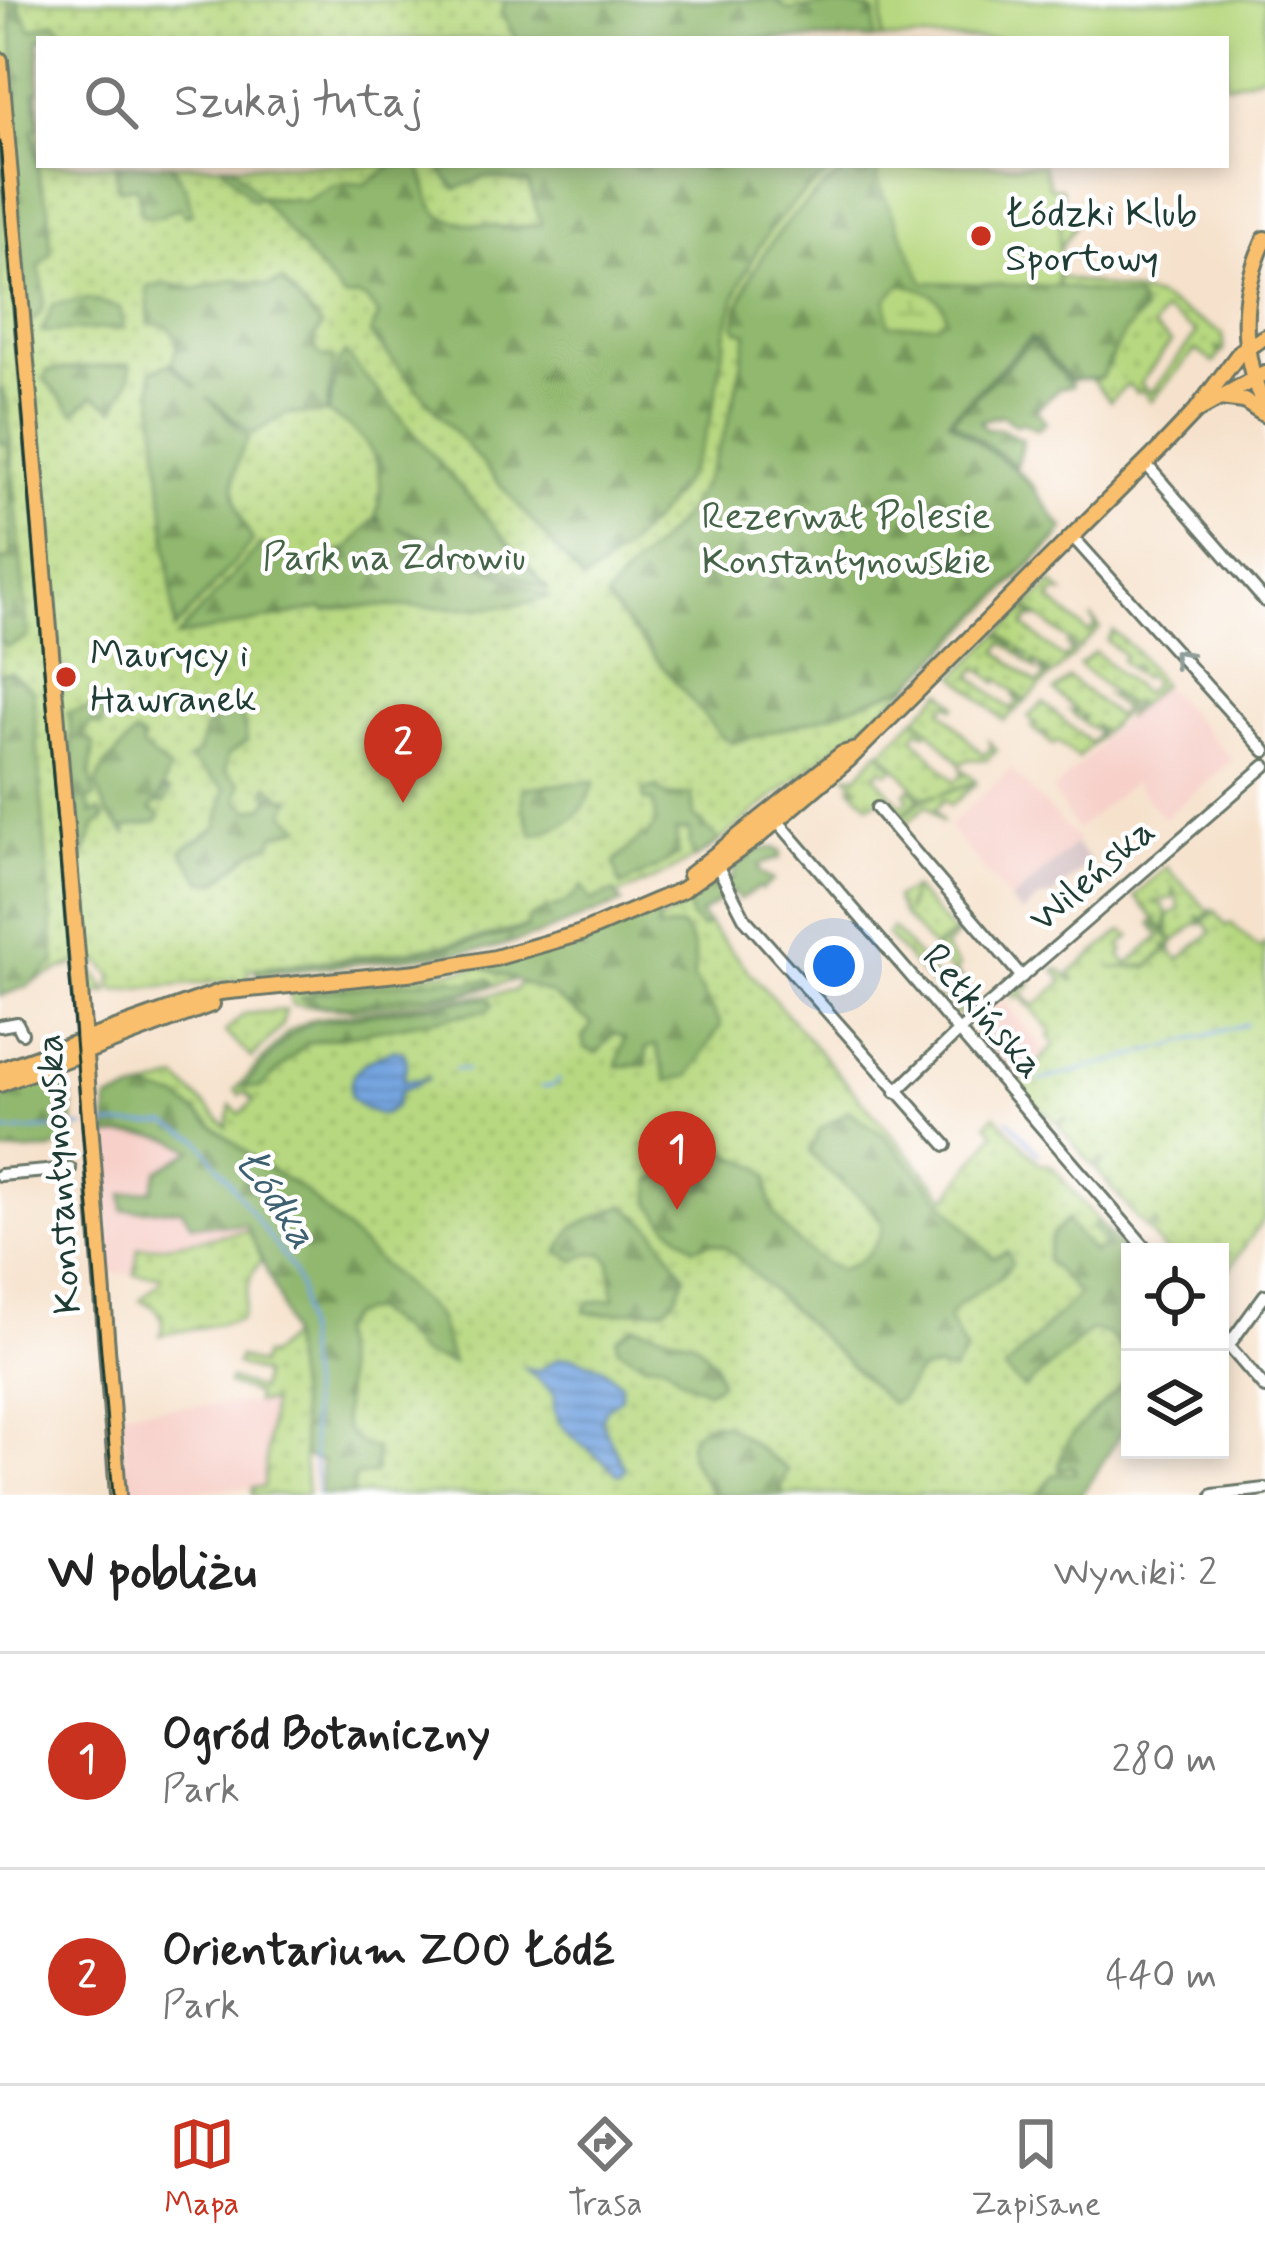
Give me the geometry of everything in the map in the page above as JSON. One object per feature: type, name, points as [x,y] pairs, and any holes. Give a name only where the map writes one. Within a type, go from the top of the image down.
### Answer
[{"type":"main road","name":"Konstantynowska","points":[[0,60],[118,1495]]},
{"type":"main road","points":[[1231,362],[1251,276],[1265,239]]},
{"type":"main road","points":[[1244,316],[1246,346],[1259,376],[1265,412]]},
{"type":"main road","points":[[0,1084],[220,992],[437,970],[511,955],[601,926],[718,867],[842,754],[856,749],[1145,464],[1195,412],[1246,346],[1265,338]]},
{"type":"main road","points":[[1195,412],[1259,376]]},
{"type":"main road","points":[[1220,398],[1244,401],[1265,412]]},
{"type":"main road","points":[[668,894],[774,816]]},
{"type":"main road","points":[[0,1070],[84,1046]]},
{"type":"street","points":[[1145,464],[1265,601]]},
{"type":"street","points":[[1072,536],[1265,751]]},
{"type":"street","name":"Wileńska","points":[[896,1092],[960,1030],[1265,766]]},
{"type":"street","points":[[877,808],[1022,977]]},
{"type":"street","name":"Retkińska","points":[[774,816],[1141,1243]]},
{"type":"street","points":[[718,867],[745,919],[946,1145]]},
{"type":"street","points":[[0,1025],[17,1023],[22,1033]]},
{"type":"street","points":[[0,1174],[70,1169]]},
{"type":"street","points":[[1229,1335],[1265,1295]]},
{"type":"street","points":[[1229,1347],[1265,1388]]},
{"type":"street","points":[[1213,1495],[1265,1489]]},
{"type":"shaded area","points":[[1162,684],[1232,760],[1164,819],[1133,782],[1076,830],[1053,791]]},
{"type":"shaded area","points":[[1011,769],[1078,841],[1010,900],[948,827]]},
{"type":"shaded area","points":[[1075,844],[1091,862],[1052,896],[1040,898],[1022,914],[1010,901]]},
{"type":"shaded area","points":[[1004,1001],[1047,1053],[1017,1086],[972,1031]]},
{"type":"shaded area","points":[[155,1133],[194,1149],[158,1171],[191,1224],[246,1225],[250,1230],[138,1248],[135,1274],[110,1273],[107,1136]]},
{"type":"shaded area","points":[[272,1402],[264,1487],[127,1492],[121,1410]]},
{"type":"green space","name":"Park na Zdrowiu","points":[[0,0],[883,0],[881,36],[36,36],[36,168],[879,168],[924,282],[1058,287],[1059,252],[1059,277],[1157,297],[1223,334],[1224,351],[1215,346],[1221,353],[1214,363],[1196,350],[1151,401],[1128,384],[1110,401],[1092,380],[1101,378],[1123,334],[1142,312],[1140,304],[1070,383],[1032,340],[950,420],[1016,469],[1064,528],[909,687],[707,851],[595,905],[484,937],[249,969],[249,979],[117,991],[110,985],[113,976],[98,960],[92,970],[109,992],[94,994],[85,961],[0,994]],"holes":[[[1164,311],[1197,333],[1151,393],[1140,384],[1171,342],[1153,328]]]},
{"type":"green space","points":[[9,0],[17,0],[31,30],[55,22],[69,36],[36,36],[33,130],[36,168],[49,207],[51,253],[39,266],[44,301],[34,320],[26,317],[10,107],[18,94]]},
{"type":"green space","points":[[505,0],[775,0],[788,10],[842,5],[875,13],[874,36],[514,36],[501,13]]},
{"type":"green space","name":"Łódzki Klub Sportowy","points":[[883,0],[1265,0],[1265,74],[1229,84],[1229,36],[882,36]]},
{"type":"green space","points":[[116,168],[174,168],[187,191],[192,213],[184,216],[180,207],[158,217],[142,216],[137,187],[118,189]]},
{"type":"green space","points":[[225,168],[235,168],[258,196],[305,201],[330,187],[365,184],[390,168],[420,168],[433,206],[444,216],[470,224],[519,227],[541,224],[528,183],[485,177],[456,189],[442,168],[837,168],[781,217],[752,259],[732,308],[709,423],[690,470],[650,523],[584,581],[370,334],[379,315],[367,300],[344,298],[259,197],[253,201]]},
{"type":"green space","name":"Łódzki Klub Sportowy","points":[[878,168],[1044,168],[1050,187],[1062,188],[1057,286],[924,282],[877,180]]},
{"type":"green space","name":"Rezerwat Polesie Konstantynowskie","points":[[881,168],[941,283],[1057,286],[1138,298],[1143,312],[1123,334],[1101,378],[1071,380],[1031,337],[948,420],[1034,489],[1063,529],[1061,533],[910,685],[818,719],[732,743],[721,736],[606,599],[676,524],[705,481],[732,408],[747,333],[734,324],[763,255],[791,218],[827,185],[848,169],[861,177]]},
{"type":"green space","points":[[1060,217],[1070,217],[1074,227],[1059,251]]},
{"type":"green space","points":[[235,279],[268,286],[282,281],[322,327],[315,347],[321,356],[334,359],[326,413],[287,414],[252,434],[207,397],[249,438],[237,465],[234,490],[253,541],[175,629],[151,371],[169,364],[198,388],[171,363],[178,344],[171,330],[149,324],[147,287],[169,284],[195,289]]},
{"type":"green space","points":[[902,284],[936,298],[946,317],[937,324],[889,325],[887,298]]},
{"type":"green space","points":[[87,299],[120,308],[124,328],[42,332],[53,304]]},
{"type":"green space","points":[[1032,341],[1072,386],[1058,389],[1036,410],[1046,422],[1037,430],[1021,422],[1016,425],[1002,415],[980,421],[985,429],[1000,429],[1023,440],[1016,466],[952,420]]},
{"type":"green space","points":[[345,353],[549,590],[397,527],[549,597],[493,607],[323,608],[177,637],[261,545],[286,559],[315,561],[316,577],[318,561],[349,548],[373,520],[381,520],[375,517],[380,484],[373,455],[355,432],[328,414],[338,363]]},
{"type":"green space","points":[[130,364],[130,379],[115,409],[93,396],[74,413],[45,380],[47,371]]},
{"type":"green space","points":[[0,387],[7,400],[28,637],[7,647],[0,640],[0,561],[10,559],[8,445],[0,441]]},
{"type":"green space","points":[[1052,583],[1063,593],[1056,592],[1050,600],[1089,633],[1096,626],[1091,617],[1100,628],[1079,649],[1027,607]]},
{"type":"green space","points":[[1026,609],[1037,619],[1030,617],[1024,626],[1064,659],[1071,651],[1066,643],[1076,652],[1053,675],[1034,661],[1036,669],[1025,659],[1029,656],[1012,648],[1015,645],[1001,633]]},
{"type":"green space","points":[[1113,631],[1162,684],[1125,718],[1136,702],[1125,705],[1127,709],[1104,732],[1094,725],[1091,729],[1082,721],[1085,717],[1079,719],[1070,711],[1078,712],[1054,691],[1069,678],[1117,717],[1123,710],[1118,705],[1125,703],[1119,698],[1116,703],[1107,695],[1118,697],[1079,665],[1095,652],[1143,694],[1154,684],[1145,674],[1142,678],[1132,670],[1138,668],[1134,664],[1130,668],[1121,660],[1125,656],[1107,641]]},
{"type":"green space","points":[[999,634],[1011,644],[1003,643],[997,651],[1037,684],[1045,677],[1040,668],[1050,677],[1026,701],[986,674],[986,668],[983,672],[977,668],[971,676],[1011,710],[1018,702],[1013,694],[1024,703],[1004,721],[956,676]]},
{"type":"green space","points":[[10,672],[33,691],[55,962],[28,986],[0,996],[0,674]]},
{"type":"green space","points":[[943,691],[956,705],[949,703],[942,710],[983,755],[991,749],[989,742],[997,750],[987,760],[969,759],[961,764],[917,717]]},
{"type":"green space","points":[[1043,703],[1090,743],[1097,735],[1095,728],[1101,735],[1078,758],[1057,741],[1053,745],[1044,737],[1048,734],[1041,735],[1032,727],[1036,724],[1028,717]]},
{"type":"green space","points":[[240,706],[247,741],[228,755],[225,771],[240,783],[238,800],[251,810],[265,806],[271,795],[265,792],[268,785],[291,799],[285,813],[301,827],[275,835],[272,843],[251,853],[218,882],[203,882],[181,851],[217,827],[225,789],[189,760],[198,753],[205,728],[218,720],[217,709]]},
{"type":"green space","points":[[98,707],[105,717],[100,726],[88,726],[84,737],[94,744],[90,773],[95,797],[87,801],[92,814],[100,811],[105,819],[96,825],[81,863],[69,712]]},
{"type":"green space","points":[[916,718],[928,731],[925,734],[920,729],[913,736],[954,781],[962,775],[961,768],[976,781],[940,794],[976,784],[950,806],[945,800],[935,809],[943,823],[927,805],[906,824],[901,818],[922,800],[938,795],[922,796],[882,751]]},
{"type":"green space","points":[[135,734],[143,739],[142,747],[169,770],[158,801],[165,789],[170,791],[165,803],[155,803],[151,810],[160,815],[157,821],[125,828],[127,836],[107,813],[96,784],[104,767]]},
{"type":"green space","points":[[879,751],[894,768],[888,773],[882,768],[875,775],[901,805],[909,799],[905,793],[911,788],[920,798],[901,815],[879,799],[870,805],[849,786],[857,788],[847,775],[856,778]]},
{"type":"green space","points":[[594,781],[580,812],[533,835],[523,807],[523,788]]},
{"type":"green space","points":[[659,787],[671,796],[692,794],[694,816],[720,841],[695,858],[690,830],[676,831],[678,856],[621,886],[614,863],[656,824],[653,801],[645,801],[643,790]]},
{"type":"green space","points":[[775,848],[780,858],[759,865],[760,873],[773,880],[761,890],[739,900],[734,892],[700,914],[708,924],[701,928],[691,918],[686,897],[719,877],[734,877],[733,868],[759,849]]},
{"type":"green space","points":[[1166,867],[1209,911],[1213,909],[1203,918],[1196,916],[1201,920],[1175,941],[1168,934],[1169,915],[1180,910],[1174,887],[1173,898],[1154,902],[1163,905],[1167,915],[1165,931],[1135,896]]},
{"type":"green space","points":[[582,886],[591,901],[614,892],[622,903],[493,948],[257,975],[256,969],[427,950],[527,929],[528,919],[563,904]]},
{"type":"green space","points":[[913,888],[954,934],[933,948],[903,915],[895,898],[911,889],[907,913]]},
{"type":"green space","points":[[688,904],[691,918],[701,928],[708,924],[947,1198],[995,1133],[987,1124],[995,1115],[1040,1164],[1051,1165],[1121,1248],[1121,1417],[1069,1495],[329,1495],[313,1298],[178,1098],[144,1090],[178,1079],[227,1127],[231,1105],[240,1114],[254,1101],[235,1090],[288,1032],[312,1019],[514,991],[521,982],[552,994],[659,930],[656,924]]},
{"type":"green space","points":[[658,906],[658,929],[680,926],[689,936],[695,956],[693,977],[721,1025],[689,1076],[667,1081],[656,1045],[646,1048],[647,1065],[617,1066],[625,1038],[614,1033],[597,1053],[584,1048],[583,1037],[592,1024],[551,994],[482,967],[570,943]]},
{"type":"green space","points":[[1216,911],[1226,926],[1231,923],[1259,949],[1265,943],[1265,1217],[1229,1269],[1229,1243],[1158,1243],[1149,1232],[1155,1221],[1146,1229],[1096,1169],[1104,1161],[1093,1166],[1059,1127],[1067,1117],[1057,1123],[1017,1086],[981,1043],[1019,1084],[1055,1044],[1049,1036],[1052,1032],[1013,993],[1029,980],[1032,984],[1022,993],[1035,1006],[1063,981],[1054,969],[1074,982],[1070,973],[1122,931],[1131,936],[1120,946],[1124,950],[1120,955],[1128,964],[1161,936],[1154,921],[1173,943],[1167,947],[1165,943],[1165,950],[1149,965],[1111,968],[1149,967],[1173,945],[1171,951],[1179,960],[1212,932],[1205,923],[1199,925]]},
{"type":"green space","points":[[967,925],[944,949],[959,967],[955,971],[968,987],[962,993],[973,1007],[961,1017],[887,935],[892,927],[951,995],[962,985],[934,950]]},
{"type":"green space","points":[[482,967],[516,980],[459,995],[354,1009],[292,1005],[290,991]]},
{"type":"green space","points":[[448,978],[470,983],[490,979],[493,983],[348,1006],[299,998],[317,992]]},
{"type":"green space","points":[[490,999],[492,1005],[489,1010],[307,1043],[260,1088],[243,1087],[288,1037],[310,1023]]},
{"type":"green space","points":[[286,1010],[281,1027],[252,1058],[225,1032],[244,1014]]},
{"type":"green space","points":[[61,1072],[72,1102],[74,1139],[51,1150],[0,1152],[0,1092]]},
{"type":"green space","points":[[144,1090],[178,1098],[257,1161],[304,1191],[438,1317],[452,1364],[420,1354],[397,1328],[370,1310],[349,1316],[337,1331],[344,1423],[352,1438],[376,1449],[375,1473],[354,1477],[352,1495],[320,1495],[322,1461],[305,1457],[289,1337],[279,1298],[246,1225],[191,1224],[182,1209],[123,1210],[123,1194],[152,1190],[158,1171],[193,1150],[162,1137],[107,1136],[108,1100]]},
{"type":"green space","points":[[849,1111],[886,1137],[993,1258],[1007,1251],[1012,1263],[948,1318],[966,1352],[952,1372],[919,1371],[901,1398],[891,1404],[726,1247],[711,1242],[694,1248],[650,1203],[651,1180],[661,1176],[674,1180],[685,1150],[700,1134],[708,1133],[731,1155],[760,1167],[768,1176],[775,1215],[800,1244],[830,1266],[848,1267],[873,1248],[883,1225],[810,1152],[819,1130]]},
{"type":"green space","points":[[624,1205],[653,1228],[685,1276],[665,1308],[584,1312],[588,1302],[614,1299],[610,1261],[604,1254],[590,1253],[575,1261],[559,1251],[573,1227]]},
{"type":"green space","points":[[1069,1218],[1067,1222],[1094,1253],[1105,1243],[1092,1227],[1097,1221],[1121,1249],[1121,1348],[1109,1336],[1090,1331],[1024,1389],[1004,1370],[1079,1294],[1046,1260],[1052,1235]]},
{"type":"green space","points":[[250,1230],[262,1261],[252,1275],[240,1320],[160,1335],[159,1313],[140,1300],[161,1276],[135,1274],[138,1248]]},
{"type":"green space","points":[[635,1326],[696,1342],[715,1363],[720,1383],[707,1391],[680,1378],[665,1363],[645,1363],[618,1349],[617,1338]]},
{"type":"green space","points":[[289,1337],[292,1365],[297,1365],[307,1495],[252,1495],[253,1487],[264,1487],[271,1402],[255,1402],[256,1394],[228,1384],[230,1379],[260,1390],[262,1374],[236,1364],[239,1357],[259,1365],[263,1355],[267,1357]]},
{"type":"green space","points":[[1121,1386],[1121,1434],[1081,1495],[1038,1495],[1053,1475],[1075,1473],[1074,1466],[1059,1470],[1077,1429]]},
{"type":"green space","points":[[711,1422],[729,1426],[788,1470],[782,1495],[713,1495],[689,1447],[698,1430]]},
{"type":"water","points":[[395,1049],[407,1061],[403,1081],[430,1078],[400,1092],[396,1106],[382,1115],[361,1107],[351,1098],[350,1087],[361,1066]]},
{"type":"water","points":[[572,1357],[602,1367],[621,1383],[621,1397],[605,1410],[601,1421],[625,1468],[622,1474],[565,1429],[554,1407],[555,1394],[525,1368],[539,1370],[559,1358]]},
{"type":"waterway","points":[[1163,1048],[1246,1024]]},
{"type":"waterway","points":[[1040,1081],[1159,1049]]},
{"type":"waterway","points":[[455,1069],[467,1070]]},
{"type":"waterway","points":[[541,1087],[559,1079]]},
{"type":"waterway","points":[[1008,1119],[1039,1154]]},
{"type":"waterway","name":"Łódka","points":[[94,1126],[167,1124],[199,1139],[292,1269],[300,1290],[317,1495]]},
{"type":"waterway","name":"Łódka","points":[[0,1132],[84,1127]]},
{"type":"tram line","points":[[0,142],[113,1495]]},
{"type":"place","name":"Łódzki Klub Sportowy","points":[[981,236]]},
{"type":"place","name":"Maurycy i Hawranek","points":[[66,677]]},
{"type":"place","name":"Orientarium ZOO Łódź","points":[[403,803]]},
{"type":"place","name":"Ogród Botaniczny","points":[[677,1210]]}]
